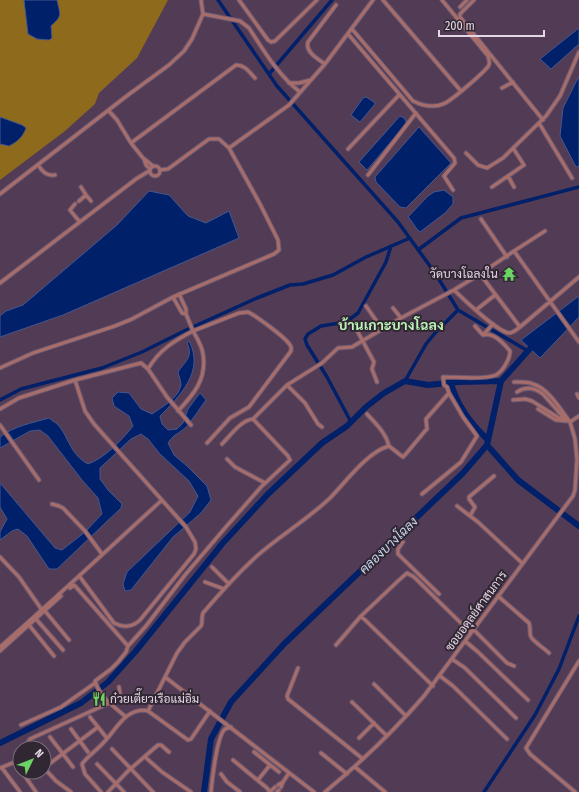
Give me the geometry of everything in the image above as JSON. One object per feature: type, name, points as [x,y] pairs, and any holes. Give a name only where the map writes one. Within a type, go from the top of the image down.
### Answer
[{"type":"street","points":[[0,194],[128,95],[162,72],[181,55],[192,39],[203,14],[201,0]]},
{"type":"street","points":[[239,0],[271,42],[275,41],[318,0]]},
{"type":"street","points":[[229,148],[289,105],[295,99],[325,64],[373,0]]},
{"type":"street","points":[[383,0],[461,91]]},
{"type":"street","points":[[352,29],[413,101],[428,106],[444,104],[461,91],[488,66],[489,59],[442,0]]},
{"type":"street","points":[[460,7],[468,0]]},
{"type":"street","points":[[474,0],[460,14],[460,17],[543,120]]},
{"type":"street","points":[[325,64],[313,55],[307,46],[336,5]]},
{"type":"street","points":[[203,14],[240,20],[249,28],[277,70],[300,92]]},
{"type":"street","points":[[348,34],[455,160],[444,176],[453,190]]},
{"type":"street","points":[[466,153],[478,165],[489,168],[503,158],[543,120],[560,96],[579,52]]},
{"type":"street","points":[[131,144],[236,65],[242,66],[255,78]]},
{"type":"street","points":[[288,82],[311,80]]},
{"type":"street","points":[[502,88],[512,82]]},
{"type":"street","points":[[348,149],[399,95]]},
{"type":"street","points":[[108,111],[117,120],[131,144],[144,158],[153,166],[157,166],[160,170]]},
{"type":"street","points":[[368,174],[416,114]]},
{"type":"street","points":[[539,123],[572,178]]},
{"type":"street","points":[[0,368],[33,353],[132,319],[179,294],[274,254],[279,250],[278,240],[229,148],[219,139],[209,139],[168,169],[160,170]]},
{"type":"street","points":[[492,186],[524,165],[513,148]]},
{"type":"street","points":[[144,158],[152,175],[155,176],[159,174],[160,170]]},
{"type":"street","points":[[38,166],[49,176],[55,175]]},
{"type":"street","points":[[0,283],[136,179],[150,170],[153,166]]},
{"type":"street","points":[[508,176],[514,187]]},
{"type":"street","points":[[80,187],[91,201]]},
{"type":"street","points":[[79,201],[86,195]]},
{"type":"street","points":[[75,204],[70,210],[80,222]]},
{"type":"street","points":[[481,219],[506,257]]},
{"type":"street","points":[[222,444],[244,422],[254,418],[287,385],[322,363],[338,348],[352,347],[400,318],[453,291],[545,231]]},
{"type":"street","points":[[514,251],[579,342]]},
{"type":"street","points":[[480,274],[520,327]]},
{"type":"street","points":[[453,291],[493,324],[508,333],[511,333],[579,277]]},
{"type":"street","points":[[178,411],[194,394],[201,381],[204,354],[188,321],[186,309],[179,294]]},
{"type":"street","points":[[476,310],[495,295]]},
{"type":"street","points":[[174,297],[182,313],[186,314]]},
{"type":"street","points":[[366,306],[382,329]]},
{"type":"street","points":[[394,308],[400,318]]},
{"type":"street","points":[[148,369],[159,353],[181,337],[193,330],[239,313],[248,312],[282,336],[291,347],[291,350],[251,405],[230,418],[207,443]]},
{"type":"street","points":[[353,322],[374,362],[372,369],[377,382]]},
{"type":"street","points":[[483,335],[493,324]]},
{"type":"street","points":[[475,326],[483,335]]},
{"type":"street","points":[[422,494],[461,462],[477,436],[463,417],[447,387],[443,384],[443,378],[495,375],[506,363],[510,351],[500,340],[488,334],[483,335]]},
{"type":"street","points":[[0,409],[19,398],[75,380],[139,363],[143,364],[148,369],[167,397],[190,425]]},
{"type":"street","points":[[75,380],[87,415],[118,452],[186,527],[195,542],[196,549],[194,554],[136,623],[128,626],[119,626],[114,623],[80,577]]},
{"type":"street","points":[[514,382],[526,382],[537,386],[550,397],[570,422]]},
{"type":"street","points":[[287,385],[298,395],[318,424],[322,427]]},
{"type":"street","points":[[517,392],[525,389],[538,390],[566,420],[570,422]]},
{"type":"street","points":[[367,414],[388,439],[389,446],[403,457],[427,429],[426,419],[449,393]]},
{"type":"street","points":[[577,394],[579,398]]},
{"type":"street","points":[[513,400],[525,399],[532,401],[560,418],[563,417]]},
{"type":"street","points":[[538,409],[556,420],[566,420]]},
{"type":"street","points":[[570,422],[579,416]]},
{"type":"street","points":[[126,717],[110,704],[94,681],[118,662],[126,652],[128,646],[146,626],[185,575],[265,483],[289,462],[290,458],[254,418]]},
{"type":"street","name":"ซอยอดุลย์ศาสนการ","points":[[325,792],[347,774],[387,736],[433,686],[522,563],[570,501],[575,490],[577,459],[575,439],[570,422]]},
{"type":"street","points":[[0,425],[39,480]]},
{"type":"street","points":[[148,711],[170,665],[185,642],[201,626],[201,616],[203,613],[224,589],[258,555],[304,521],[330,498],[374,454],[380,449],[389,446]]},
{"type":"street","points":[[226,459],[235,467],[265,483]]},
{"type":"street","points":[[470,516],[475,507],[469,497],[494,476]]},
{"type":"street","points":[[0,651],[36,619],[102,554],[162,500]]},
{"type":"street","points":[[52,504],[61,506],[90,538],[102,554]]},
{"type":"street","points":[[457,506],[522,563]]},
{"type":"street","points":[[404,542],[398,549],[398,554],[439,594]]},
{"type":"street","points":[[0,557],[19,577],[69,640]]},
{"type":"street","points":[[212,567],[229,584]]},
{"type":"street","points":[[336,645],[361,616],[398,580],[407,574],[414,577],[471,632]]},
{"type":"street","points":[[205,582],[224,589]]},
{"type":"street","points":[[0,647],[72,586],[74,586],[128,646]]},
{"type":"street","points":[[498,596],[529,623],[532,638],[549,653]]},
{"type":"street","points":[[361,616],[433,686]]},
{"type":"street","points":[[36,619],[62,650]]},
{"type":"street","points":[[29,625],[54,656]]},
{"type":"street","points":[[474,629],[507,663],[514,666]]},
{"type":"street","points":[[465,641],[528,700]]},
{"type":"street","points":[[452,659],[465,668],[516,718]]},
{"type":"street","points":[[575,792],[530,754],[526,748],[579,661]]},
{"type":"street","points":[[298,668],[287,696],[288,699],[363,759]]},
{"type":"street","points":[[440,676],[453,686],[507,739]]},
{"type":"street","points":[[165,677],[314,792]]},
{"type":"street","points":[[21,725],[61,707],[96,684]]},
{"type":"street","points":[[374,684],[406,716]]},
{"type":"street","points":[[29,740],[119,700],[119,686]]},
{"type":"street","points":[[352,702],[387,736]]},
{"type":"street","points":[[101,792],[85,774],[82,764],[109,737],[126,717],[137,712],[148,711],[188,740],[191,739],[211,712]]},
{"type":"street","points":[[90,717],[106,737]]},
{"type":"street","points":[[359,738],[374,723]]},
{"type":"street","points":[[211,792],[213,768],[221,739],[226,728],[230,726]]},
{"type":"street","points":[[52,762],[98,727]]},
{"type":"street","points":[[71,729],[88,752]]},
{"type":"street","points":[[50,737],[62,755],[73,767]]},
{"type":"street","points":[[108,792],[130,769],[158,745],[161,745],[169,752]]},
{"type":"street","points":[[112,749],[153,792]]},
{"type":"street","points":[[254,752],[280,772]]},
{"type":"street","points":[[321,753],[347,774]]},
{"type":"street","points":[[144,756],[162,772],[191,792]]},
{"type":"street","points":[[233,760],[258,780],[270,792],[278,788],[289,772]]},
{"type":"street","points":[[12,763],[1,768],[20,792]]},
{"type":"street","points":[[97,764],[124,792]]},
{"type":"street","points":[[258,780],[270,764]]},
{"type":"street","points":[[354,767],[385,792]]},
{"type":"street","points":[[221,774],[227,782],[240,792]]},
{"type":"street","points":[[52,777],[71,792]]},
{"type":"street","points":[[28,780],[36,792]]},
{"type":"shaded area","points":[[0,0],[168,0],[137,58],[99,93],[95,104],[65,131],[0,180]]},
{"type":"shaded area","points":[[24,0],[57,0],[60,14],[51,26],[52,38],[49,40],[37,39],[28,34]]},
{"type":"shaded area","points":[[579,28],[579,44],[551,69],[540,59]]},
{"type":"shaded area","points":[[579,76],[579,166],[576,167],[560,136],[563,108]]},
{"type":"shaded area","points":[[366,97],[375,104],[360,122],[351,115],[363,98]]},
{"type":"shaded area","points":[[400,116],[404,118],[406,124],[367,170],[359,162]]},
{"type":"shaded area","points":[[0,117],[22,125],[26,128],[19,139],[9,146],[0,144]]},
{"type":"shaded area","points":[[419,127],[451,163],[406,208],[400,207],[376,182],[375,177]]},
{"type":"shaded area","points":[[444,190],[453,197],[453,204],[445,213],[420,232],[408,217],[428,196],[434,192]]},
{"type":"shaded area","points":[[149,191],[169,195],[188,216],[206,223],[229,211],[239,238],[63,315],[0,337],[0,316],[6,311],[23,305],[117,225]]},
{"type":"shaded area","points":[[579,296],[579,317],[540,358],[521,340]]},
{"type":"shaded area","points":[[189,341],[193,352],[194,363],[192,373],[182,391],[160,416],[162,424],[168,430],[177,429],[183,423],[188,409],[200,393],[206,400],[187,427],[173,437],[168,443],[174,455],[207,486],[211,500],[201,513],[173,537],[131,590],[125,591],[123,584],[127,572],[190,512],[198,496],[189,481],[160,454],[148,439],[141,434],[131,439],[100,468],[100,479],[108,490],[122,504],[121,508],[57,569],[49,569],[27,536],[18,529],[12,531],[0,540],[0,532],[7,519],[0,507],[0,483],[55,548],[62,550],[85,532],[102,514],[98,498],[48,436],[40,430],[30,431],[0,448],[0,437],[17,427],[49,418],[63,431],[77,456],[82,460],[88,464],[101,458],[124,437],[133,426],[129,416],[114,406],[112,398],[118,392],[129,393],[141,409],[152,414],[165,405],[174,398],[180,390],[181,383],[178,372],[188,359],[190,352],[187,343]]},
{"type":"waterway","points":[[218,0],[277,86],[398,222],[435,273],[458,310],[528,351]]},
{"type":"waterway","points":[[269,74],[332,0]]},
{"type":"waterway","points":[[418,250],[461,218],[579,187]]},
{"type":"waterway","points":[[0,400],[21,389],[102,368],[142,352],[257,298],[290,285],[303,284],[333,275],[366,257],[410,238]]},
{"type":"waterway","points":[[351,422],[305,339],[308,334],[321,326],[346,322],[358,313],[386,262],[391,246]]},
{"type":"waterway","points":[[405,381],[426,344],[458,310]]},
{"type":"waterway","name":"คลองบางโฉลง","points":[[204,792],[211,739],[231,702],[284,644],[463,473],[487,445],[501,381],[535,343]]},
{"type":"waterway","points":[[0,743],[81,703],[108,682],[135,652],[222,544],[268,494],[322,443],[347,426],[366,407],[384,393],[405,381],[428,385],[458,382],[501,381]]},
{"type":"waterway","points":[[451,383],[465,414],[488,440]]},
{"type":"waterway","points":[[487,445],[518,480],[579,526]]},
{"type":"waterway","points":[[484,792],[535,715],[559,669],[579,616]]},
{"type":"place","name":"วัดบางโฉลงใน","points":[[509,274]]},
{"type":"place","name":"ก๋วยเตี๊ยวเรือแม่อิ่ม","points":[[99,699]]},
{"type":"district","name":"บ้านเกาะบางโฉลง","points":[[391,325]]}]
